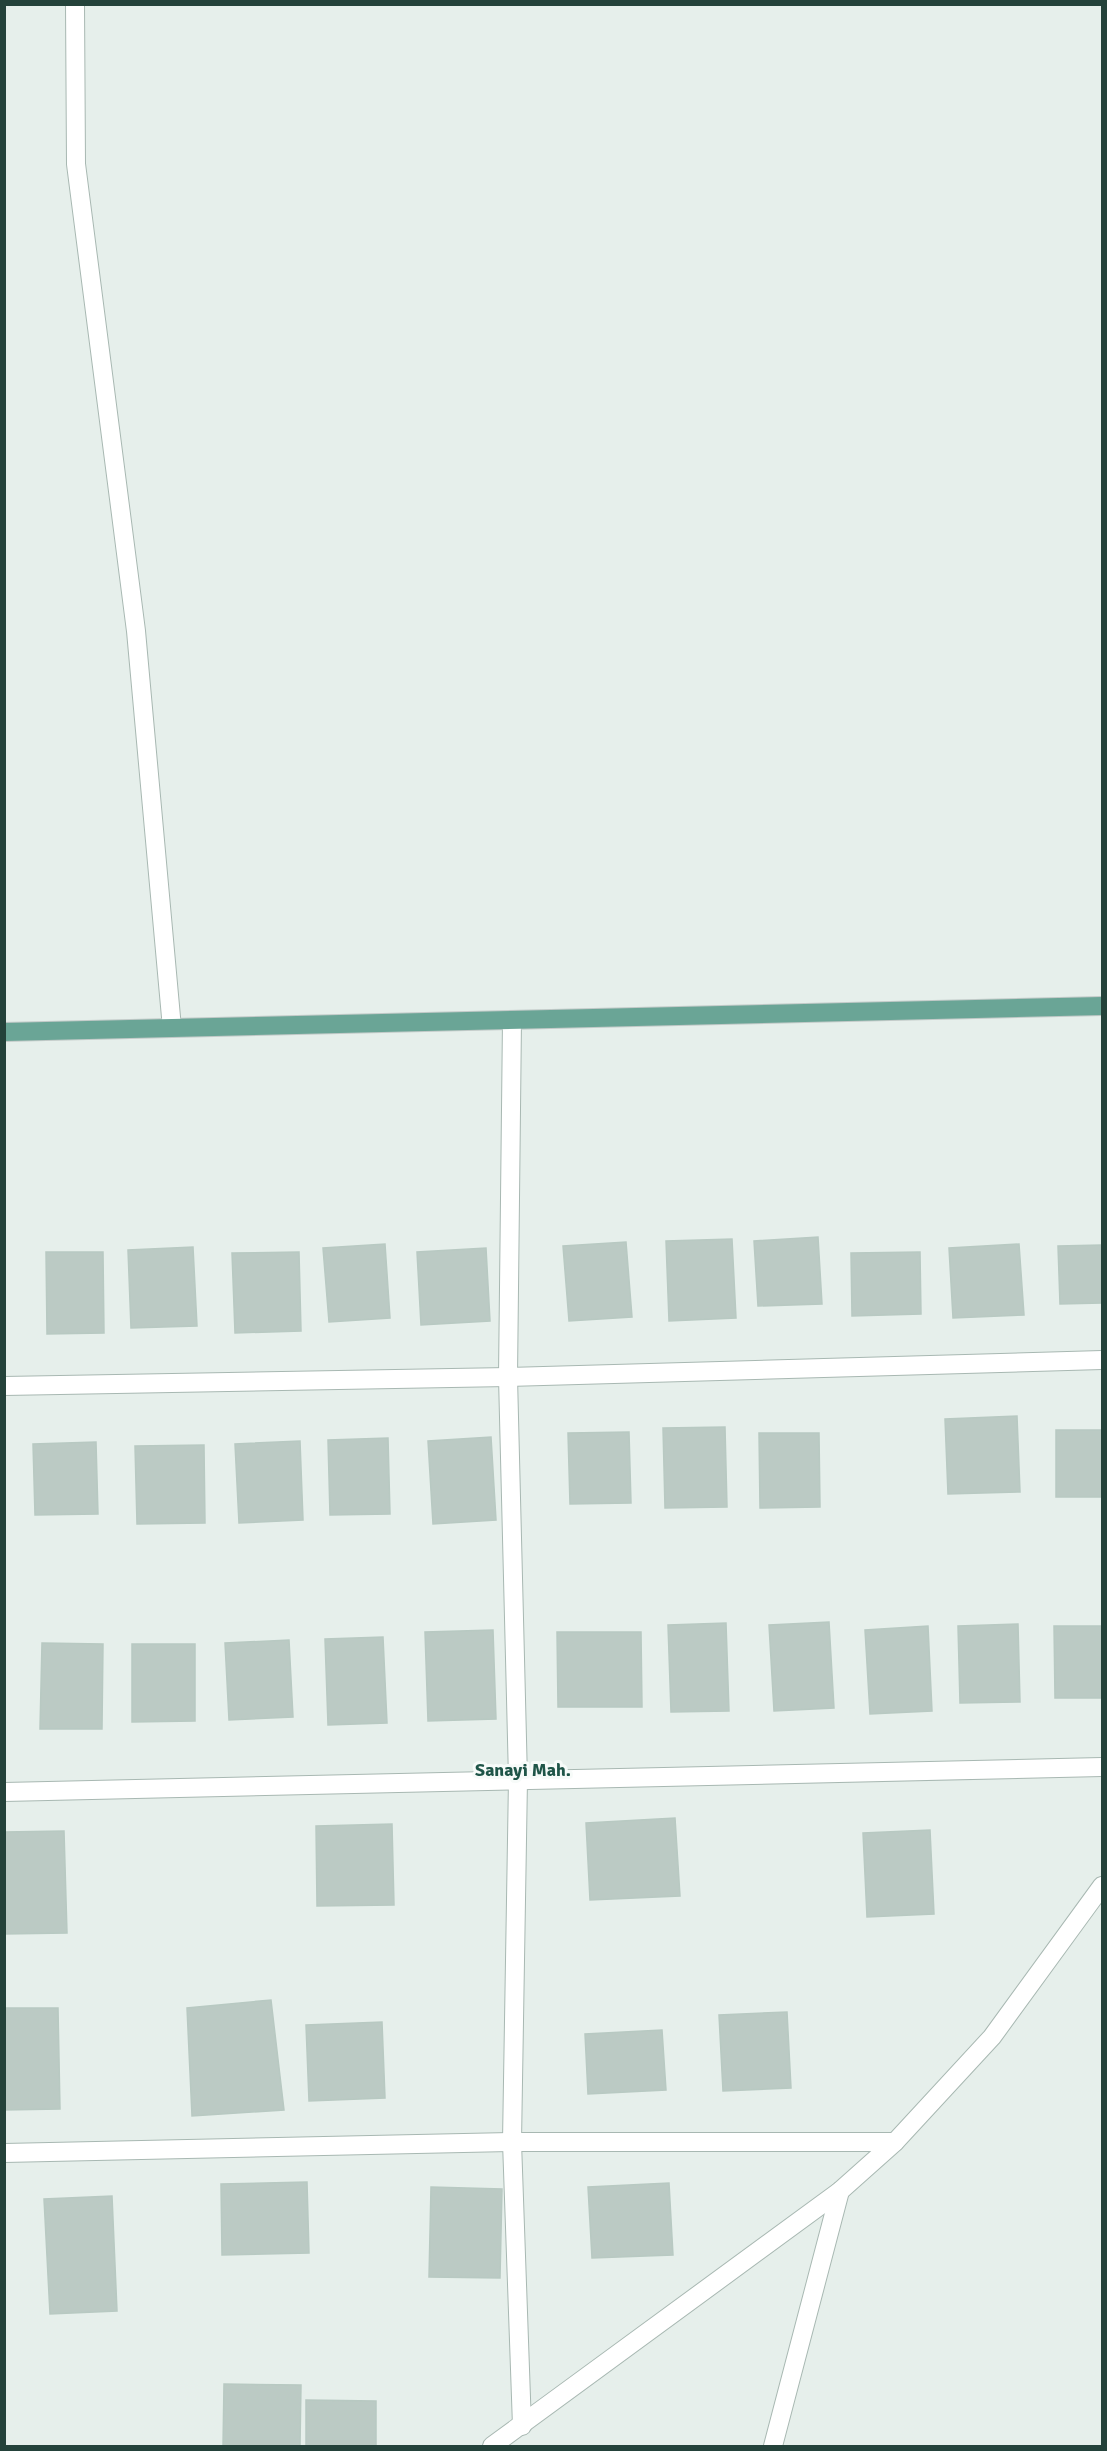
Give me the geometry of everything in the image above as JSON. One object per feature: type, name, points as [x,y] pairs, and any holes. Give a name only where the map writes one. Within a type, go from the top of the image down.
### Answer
[{"type":"main road","points":[[4,1032],[1102,1006]]},
{"type":"street","points":[[75,4],[76,164],[136,631],[172,1028]]},
{"type":"street","points":[[512,1020],[508,1377],[518,1779],[512,2142],[522,2426]]},
{"type":"street","points":[[4,1386],[508,1377],[1102,1360]]},
{"type":"street","points":[[4,1792],[1102,1767]]},
{"type":"street","points":[[492,2446],[840,2191],[895,2142],[992,2037],[1102,1886]]},
{"type":"street","points":[[4,2154],[512,2142],[895,2142]]},
{"type":"street","points":[[773,2446],[840,2191]]},
{"type":"building","points":[[818,1237],[822,1304],[758,1306],[754,1241]]},
{"type":"building","points":[[732,1239],[736,1318],[669,1321],[666,1241]]},
{"type":"building","points":[[626,1242],[632,1317],[569,1321],[563,1246]]},
{"type":"building","points":[[385,1244],[390,1318],[329,1322],[323,1248]]},
{"type":"building","points":[[1019,1244],[1024,1315],[953,1318],[949,1248]]},
{"type":"building","points":[[1101,1245],[1102,1303],[1060,1304],[1058,1246]]},
{"type":"building","points":[[193,1247],[197,1326],[131,1328],[128,1250]]},
{"type":"building","points":[[486,1248],[490,1321],[421,1325],[417,1252]]},
{"type":"building","points":[[46,1252],[103,1252],[104,1333],[47,1334]]},
{"type":"building","points":[[299,1252],[301,1331],[235,1333],[232,1253]]},
{"type":"building","points":[[920,1252],[921,1314],[852,1316],[851,1253]]},
{"type":"building","points":[[1017,1416],[1020,1492],[948,1494],[945,1419]]},
{"type":"building","points":[[725,1427],[727,1507],[665,1508],[663,1428]]},
{"type":"building","points":[[1056,1430],[1102,1430],[1102,1497],[1056,1497]]},
{"type":"building","points":[[629,1432],[631,1503],[570,1504],[568,1433]]},
{"type":"building","points":[[759,1433],[819,1433],[820,1507],[760,1508]]},
{"type":"building","points":[[491,1437],[496,1520],[433,1524],[428,1441]]},
{"type":"building","points":[[388,1438],[390,1514],[330,1515],[328,1440]]},
{"type":"building","points":[[300,1441],[303,1520],[239,1523],[235,1444]]},
{"type":"building","points":[[96,1442],[98,1514],[35,1515],[33,1444]]},
{"type":"building","points":[[204,1445],[205,1523],[137,1524],[135,1446]]},
{"type":"building","points":[[829,1622],[834,1708],[774,1711],[769,1625]]},
{"type":"building","points":[[726,1623],[729,1711],[671,1712],[668,1625]]},
{"type":"building","points":[[1018,1624],[1020,1702],[960,1703],[958,1626]]},
{"type":"building","points":[[928,1626],[932,1711],[870,1714],[865,1630]]},
{"type":"building","points":[[1054,1626],[1102,1626],[1102,1698],[1055,1698]]},
{"type":"building","points":[[493,1630],[496,1719],[428,1721],[425,1632]]},
{"type":"building","points":[[557,1632],[641,1632],[642,1707],[558,1707]]},
{"type":"building","points":[[383,1637],[387,1723],[328,1725],[325,1639]]},
{"type":"building","points":[[289,1640],[293,1717],[229,1720],[225,1643]]},
{"type":"building","points":[[42,1643],[103,1644],[102,1729],[40,1729]]},
{"type":"building","points":[[132,1644],[195,1644],[195,1721],[132,1722]]},
{"type":"building","points":[[675,1818],[680,1896],[590,1900],[586,1823]]},
{"type":"building","points":[[392,1824],[394,1905],[317,1906],[316,1826]]},
{"type":"building","points":[[930,1830],[934,1914],[867,1917],[863,1833]]},
{"type":"building","points":[[64,1831],[67,1933],[4,1934],[4,1832]]},
{"type":"building","points":[[271,2000],[284,2110],[192,2116],[187,2008]]},
{"type":"building","points":[[4,2008],[58,2008],[60,2109],[4,2110]]},
{"type":"building","points":[[787,2012],[791,2088],[723,2091],[719,2015]]},
{"type":"building","points":[[382,2022],[385,2098],[309,2101],[306,2025]]},
{"type":"building","points":[[662,2030],[666,2090],[588,2094],[585,2034]]},
{"type":"building","points":[[307,2182],[309,2253],[222,2255],[221,2184]]},
{"type":"building","points":[[669,2183],[673,2255],[592,2258],[588,2187]]},
{"type":"building","points":[[431,2187],[502,2189],[500,2278],[429,2277]]},
{"type":"building","points":[[112,2196],[117,2311],[50,2314],[44,2199]]},
{"type":"building","points":[[224,2384],[301,2385],[300,2446],[223,2446]]},
{"type":"building","points":[[306,2400],[376,2401],[376,2446],[306,2446]]},
{"type":"district","name":"Sanayi Mah.","points":[[523,1770]]}]
